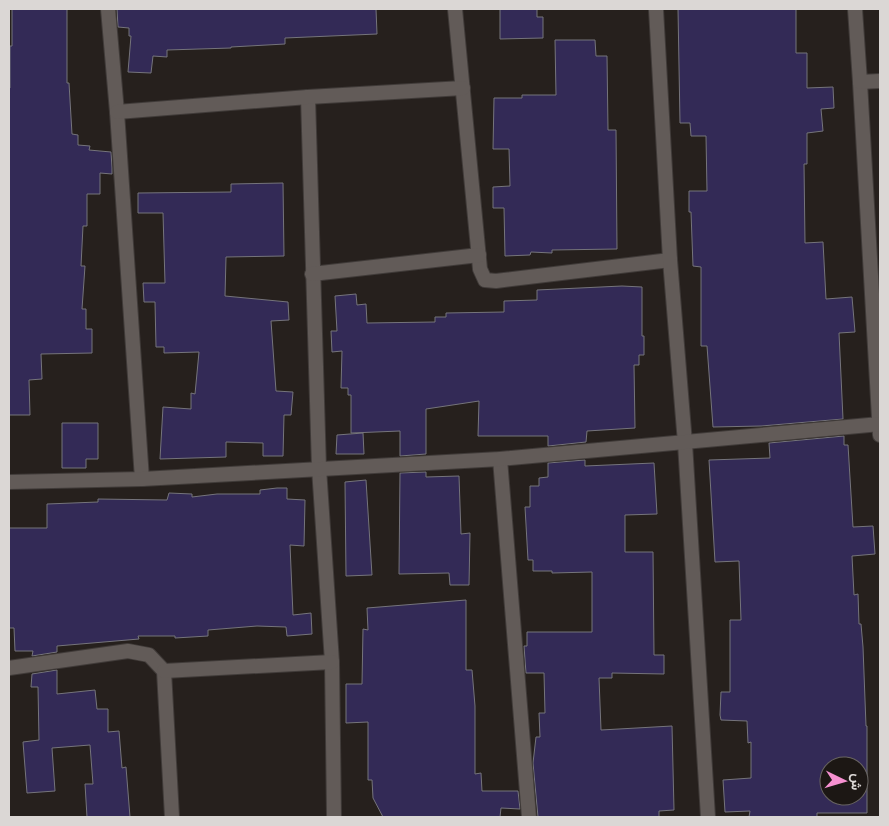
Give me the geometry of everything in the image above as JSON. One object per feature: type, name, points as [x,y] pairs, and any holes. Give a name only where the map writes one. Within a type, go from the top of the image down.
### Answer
[{"type":"street","points":[[108,9],[117,112],[142,479]]},
{"type":"street","points":[[455,9],[480,269],[486,280],[496,281],[670,260]]},
{"type":"street","points":[[656,9],[670,260],[686,442],[708,817]]},
{"type":"street","points":[[9,482],[142,479],[500,459],[686,442],[880,428],[855,9]]},
{"type":"street","points":[[860,82],[880,81]]},
{"type":"street","points":[[117,112],[308,97],[462,88]]},
{"type":"street","points":[[308,97],[319,468],[332,662],[334,817]]},
{"type":"street","points":[[312,274],[479,255]]},
{"type":"street","points":[[500,459],[529,817]]},
{"type":"street","points":[[9,668],[128,651],[149,656],[164,671],[172,817]]},
{"type":"street","points":[[164,671],[332,662]]},
{"type":"building","points":[[12,9],[67,9],[67,83],[69,83],[72,134],[78,135],[78,145],[90,146],[89,150],[111,152],[112,168],[112,174],[100,173],[100,194],[87,194],[87,226],[83,226],[81,266],[85,266],[82,309],[86,309],[86,329],[92,329],[92,353],[41,354],[42,379],[29,380],[30,415],[9,415],[9,88]]},
{"type":"building","points":[[117,9],[376,9],[377,34],[285,38],[285,44],[167,50],[167,57],[153,56],[151,73],[128,72],[131,36],[129,36],[129,28],[118,27]]},
{"type":"building","points":[[500,9],[537,9],[537,17],[543,17],[543,38],[500,39]]},
{"type":"building","points":[[678,9],[796,9],[796,53],[807,53],[807,88],[833,87],[834,108],[821,109],[823,131],[807,133],[807,164],[804,164],[805,243],[823,242],[826,299],[852,297],[855,332],[839,333],[843,419],[761,426],[713,427],[707,346],[701,346],[701,267],[693,266],[691,212],[689,212],[689,191],[707,191],[706,136],[691,136],[690,123],[680,123]]},
{"type":"building","points":[[555,40],[595,40],[596,56],[607,56],[608,130],[616,130],[617,249],[552,250],[552,253],[531,252],[530,255],[505,256],[504,208],[493,208],[493,187],[510,186],[509,149],[493,149],[494,98],[522,98],[522,95],[556,95]]},
{"type":"building","points":[[283,183],[284,256],[226,257],[225,296],[288,302],[289,320],[271,321],[276,391],[293,392],[291,415],[284,415],[283,456],[263,456],[263,443],[226,442],[226,457],[160,459],[163,407],[191,409],[191,393],[195,394],[199,352],[164,353],[164,347],[156,347],[155,302],[144,302],[143,283],[165,283],[163,213],[138,213],[138,193],[231,192],[231,184]]},
{"type":"building","points":[[622,286],[642,287],[644,355],[639,355],[639,365],[634,365],[635,428],[587,431],[586,442],[548,446],[548,436],[478,436],[479,401],[426,409],[426,454],[400,456],[400,431],[351,433],[351,395],[348,395],[348,388],[341,388],[342,351],[332,352],[331,331],[337,331],[335,296],[356,294],[357,305],[366,304],[367,323],[435,322],[435,317],[446,317],[446,313],[504,312],[504,301],[537,300],[537,290]]},
{"type":"building","points":[[62,423],[98,423],[98,459],[86,459],[86,468],[62,468]]},
{"type":"building","points":[[363,433],[364,454],[336,454],[337,435]]},
{"type":"building","points":[[844,436],[844,445],[848,445],[853,527],[873,526],[875,554],[852,556],[854,595],[858,594],[859,624],[861,624],[863,647],[867,756],[819,756],[819,806],[867,806],[867,813],[817,813],[817,817],[749,817],[750,811],[725,812],[723,780],[751,778],[751,742],[748,743],[747,721],[721,720],[720,715],[721,692],[730,692],[730,620],[741,620],[739,561],[715,562],[709,460],[770,458],[769,443]]},
{"type":"building","points":[[585,460],[585,466],[654,463],[657,514],[625,515],[625,552],[653,552],[654,655],[664,655],[664,674],[612,673],[612,678],[599,678],[601,730],[672,726],[674,810],[659,811],[659,817],[538,817],[533,763],[536,737],[540,737],[539,713],[545,713],[544,673],[526,673],[524,646],[527,646],[527,632],[592,632],[592,572],[552,573],[552,571],[533,571],[533,560],[528,560],[525,507],[530,507],[530,486],[539,486],[539,478],[548,477],[548,463]]},
{"type":"building","points":[[426,472],[426,477],[459,476],[461,534],[470,533],[469,585],[450,585],[449,573],[399,574],[400,473]]},
{"type":"building","points":[[366,480],[372,575],[346,576],[345,482]]},
{"type":"building","points":[[287,488],[287,499],[305,500],[304,546],[290,545],[293,615],[311,613],[312,634],[287,636],[286,627],[257,626],[208,630],[208,636],[175,638],[175,636],[138,636],[139,639],[57,646],[57,652],[32,656],[33,651],[15,651],[14,628],[9,628],[9,528],[47,528],[47,504],[98,502],[98,499],[167,500],[169,493],[192,494],[192,497],[217,494],[260,494],[260,490]]},
{"type":"building","points":[[466,600],[466,670],[472,670],[475,706],[475,774],[481,773],[482,791],[518,791],[520,809],[501,808],[500,817],[383,817],[373,798],[372,780],[368,780],[368,722],[346,723],[346,684],[362,684],[363,629],[368,630],[367,608]]},
{"type":"building","points":[[57,670],[57,694],[95,690],[97,709],[108,709],[108,732],[119,731],[122,768],[126,767],[130,817],[87,817],[85,784],[93,784],[90,745],[52,748],[55,791],[27,793],[23,742],[39,740],[38,687],[31,687],[32,674]]}]
